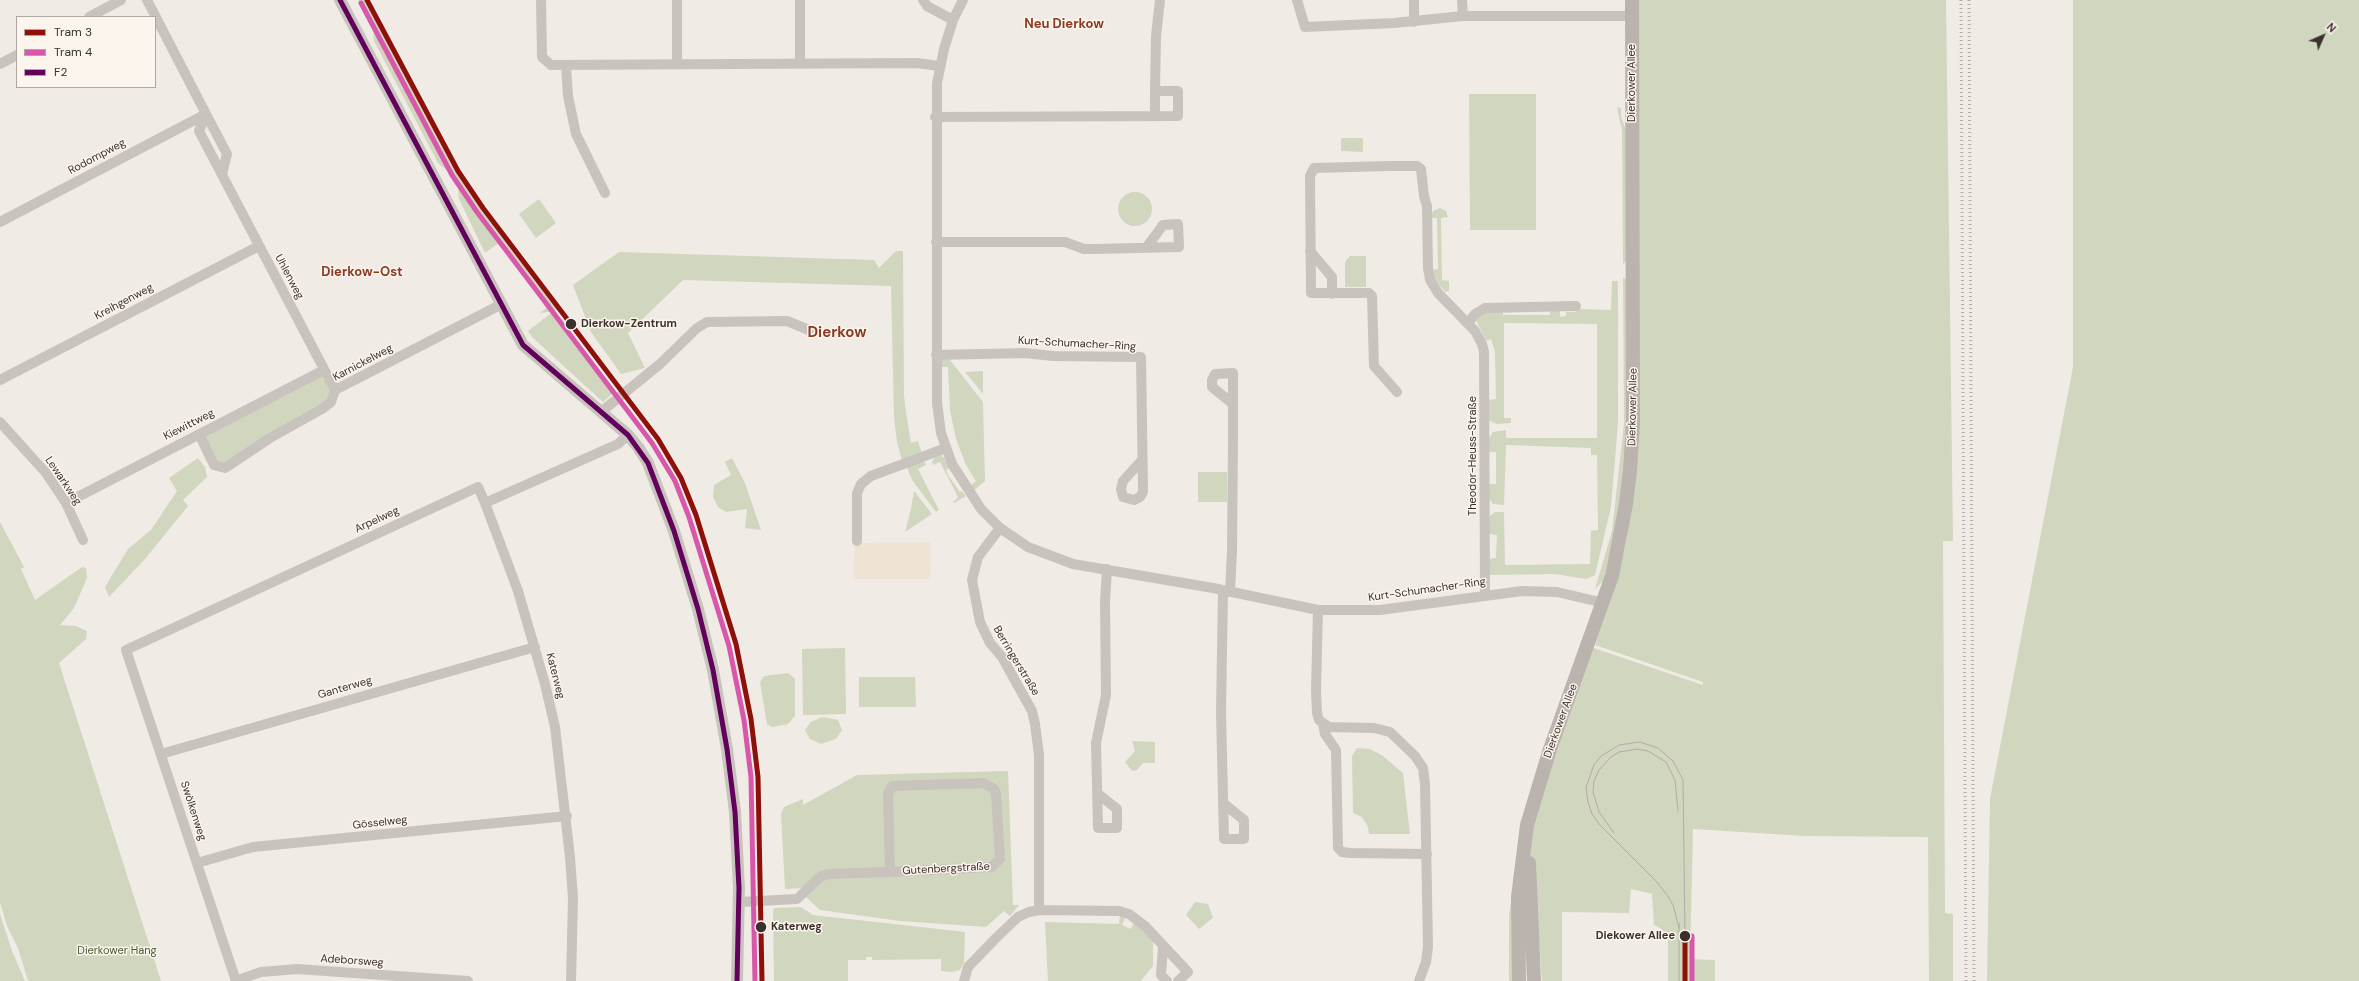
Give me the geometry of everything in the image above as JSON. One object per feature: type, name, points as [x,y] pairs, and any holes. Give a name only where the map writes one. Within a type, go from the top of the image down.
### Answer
[{"type":"main road","name":"Dierkower Allee","points":[[1519,981],[1518,897],[1527,825],[1550,750],[1604,603],[1616,560],[1626,504],[1633,441],[1632,0]]},
{"type":"main road","name":"Dierkower Allee","points":[[1534,981],[1529,851],[1536,799]]},
{"type":"street","points":[[91,16],[122,0]]},
{"type":"street","points":[[146,0],[154,16]]},
{"type":"street","points":[[340,0],[500,305],[527,350],[628,435],[648,463],[674,531],[698,609],[711,663],[728,749],[735,812],[740,902],[737,981]]},
{"type":"street","points":[[541,0],[542,57],[551,65],[917,63],[939,66]]},
{"type":"street","points":[[677,0],[677,64]]},
{"type":"street","points":[[800,0],[800,64]]},
{"type":"street","points":[[923,0],[927,6],[953,20]]},
{"type":"street","name":"Kurt-Schumacher-Ring","points":[[963,0],[953,20],[939,66],[935,117],[937,412],[946,448],[966,488],[981,509],[1000,528],[1028,547],[1073,564],[1227,591],[1318,610],[1380,610],[1485,594],[1541,591],[1570,594],[1604,603]]},
{"type":"street","points":[[1155,116],[1156,36],[1160,0]]},
{"type":"street","points":[[1297,0],[1305,27],[1414,22],[1463,16],[1632,16]]},
{"type":"street","points":[[1462,0],[1463,16]]},
{"type":"street","points":[[1414,4],[1414,22]]},
{"type":"street","points":[[156,19],[206,114]]},
{"type":"street","points":[[0,64],[16,56]]},
{"type":"street","points":[[566,65],[568,96],[576,134],[605,193]]},
{"type":"street","points":[[935,117],[1178,116],[1178,91],[1155,91]]},
{"type":"street","name":"Uhlenweg","points":[[206,114],[199,131],[335,390]]},
{"type":"street","name":"Rodompweg","points":[[0,222],[206,114]]},
{"type":"street","name":"Theodor-Heuss-Straße","points":[[1397,392],[1374,366],[1372,296],[1369,293],[1311,293],[1310,176],[1314,168],[1417,166],[1423,174],[1424,196],[1427,206],[1428,268],[1430,280],[1438,293],[1479,337],[1484,352],[1485,594]]},
{"type":"street","points":[[936,242],[1065,242],[1084,249],[1146,248]]},
{"type":"street","name":"Kreihgenweg","points":[[0,380],[259,246]]},
{"type":"street","points":[[1310,251],[1332,276],[1332,294]]},
{"type":"street","name":"Karnickelweg","points":[[199,434],[214,465],[225,468],[270,438],[322,409],[331,402],[335,390],[500,305]]},
{"type":"street","points":[[1468,324],[1475,314],[1485,308],[1576,306]]},
{"type":"street","points":[[601,412],[660,364],[697,328],[707,322],[787,321],[809,330]]},
{"type":"street","name":"Kurt-Schumacher-Ring","points":[[936,355],[1025,352],[1053,356],[1141,357],[1142,460]]},
{"type":"street","name":"Kiewittweg","points":[[66,502],[324,370]]},
{"type":"street","points":[[1224,803],[1221,712],[1227,591],[1232,551],[1233,404]]},
{"type":"street","name":"Lewarkweg","points":[[0,422],[46,472],[66,502],[83,540]]},
{"type":"street","points":[[485,503],[618,444],[628,435]]},
{"type":"street","points":[[857,541],[857,493],[866,480],[946,448]]},
{"type":"street","name":"Arpelweg","points":[[126,650],[478,487],[485,503]]},
{"type":"street","name":"Katerweg","points":[[485,503],[518,591],[535,647],[555,727],[567,816],[573,898],[571,981]]},
{"type":"street","name":"Berringerstraße","points":[[1000,528],[978,557],[972,580],[980,622],[990,643],[1002,657],[1032,711],[1035,724],[1039,755],[1039,910]]},
{"type":"street","points":[[1097,793],[1096,743],[1106,694],[1105,601],[1107,569]]},
{"type":"street","points":[[1318,610],[1317,714],[1323,724],[1325,734],[1336,750],[1338,848],[1342,852],[1350,853],[1426,854]]},
{"type":"street","name":"Ganterweg","points":[[162,754],[535,647]]},
{"type":"street","name":"Swölkenweg","points":[[126,650],[162,754],[235,981]]},
{"type":"street","points":[[1323,724],[1336,728],[1383,730],[1394,735],[1415,756],[1425,776],[1428,947],[1426,962],[1419,981]]},
{"type":"street","name":"Gutenbergstraße","points":[[740,902],[797,899],[820,877],[828,874],[890,872],[996,865],[1000,859],[996,793],[994,789],[984,783],[892,786],[888,794],[890,872]]},
{"type":"street","name":"Gösselweg","points":[[197,863],[254,847],[567,816]]},
{"type":"street","points":[[964,981],[968,967],[997,937],[1022,914],[1039,910],[1119,911],[1129,914],[1145,926],[1188,972],[1178,981]]},
{"type":"street","points":[[1163,946],[1161,975],[1167,981]]},
{"type":"street","name":"Adeborsweg","points":[[235,981],[261,972],[297,969],[468,981]]},
{"type":"green space","points":[[358,0],[367,0],[436,131],[471,191],[559,308],[555,311],[560,321],[614,392],[603,402],[532,337],[528,331],[554,311],[540,313],[549,306],[500,242],[485,253],[459,199],[458,187],[451,174],[438,163],[374,41],[373,27]]},
{"type":"green space","points":[[1638,0],[1946,0],[1953,541],[1943,541],[1945,913],[1953,914],[1953,981],[1929,981],[1928,837],[1805,836],[1693,829],[1690,959],[1715,960],[1715,981],[1668,981],[1668,936],[1660,928],[1654,925],[1652,894],[1631,889],[1629,913],[1562,912],[1562,981],[1542,981],[1535,886],[1529,851],[1530,830],[1588,646],[1703,685],[1703,682],[1595,645],[1611,599],[1625,547],[1634,485]]},
{"type":"green space","points":[[2073,0],[2359,0],[2359,981],[1987,981],[1990,799],[2073,367]]},
{"type":"green space","points":[[1469,94],[1536,94],[1536,230],[1470,230]]},
{"type":"green space","points":[[1617,107],[1621,108],[1621,117],[1626,130],[1626,261],[1623,264],[1622,131]]},
{"type":"green space","points":[[1341,138],[1363,138],[1363,152],[1341,151]]},
{"type":"green space","points":[[1132,192],[1138,192],[1147,197],[1151,203],[1151,215],[1147,221],[1138,226],[1132,226],[1123,221],[1118,212],[1118,206],[1123,197]]},
{"type":"green space","points":[[539,199],[556,223],[536,238],[519,214]]},
{"type":"green space","points":[[1440,208],[1446,211],[1448,217],[1441,218],[1442,280],[1449,281],[1449,291],[1445,292],[1433,277],[1432,270],[1438,269],[1437,218],[1431,218],[1433,211]]},
{"type":"green space","points":[[896,251],[903,251],[904,396],[907,419],[911,443],[918,441],[923,457],[903,464],[897,442],[894,417],[891,286],[683,280],[628,333],[645,368],[621,374],[591,332],[573,285],[619,252],[874,260],[879,268]]},
{"type":"green space","points":[[1350,256],[1366,256],[1366,287],[1345,287],[1345,262]]},
{"type":"green space","points":[[1623,277],[1627,280],[1628,425],[1623,485],[1604,580],[1595,589],[1612,531],[1624,424]]},
{"type":"green space","points":[[1612,281],[1618,281],[1618,423],[1611,507],[1595,575],[1586,579],[1555,574],[1490,575],[1489,559],[1496,558],[1497,535],[1489,534],[1489,517],[1495,512],[1504,512],[1505,565],[1590,564],[1591,531],[1598,530],[1597,455],[1591,455],[1591,448],[1506,445],[1504,505],[1493,504],[1489,498],[1488,484],[1496,484],[1496,452],[1489,452],[1488,440],[1493,432],[1506,430],[1506,438],[1597,438],[1597,324],[1504,323],[1504,418],[1511,418],[1511,423],[1497,424],[1490,421],[1488,417],[1488,400],[1496,399],[1495,352],[1491,339],[1486,341],[1476,320],[1479,314],[1503,309],[1503,315],[1550,315],[1550,308],[1560,309],[1560,317],[1566,316],[1566,312],[1576,312],[1577,309],[1611,310]]},
{"type":"green space","points":[[941,359],[950,360],[983,402],[985,481],[973,491],[971,485],[976,481],[966,465],[956,439],[950,410],[948,367],[941,367]]},
{"type":"green space","points":[[324,370],[335,390],[331,402],[220,468],[199,434]]},
{"type":"green space","points":[[983,371],[983,394],[965,372]]},
{"type":"green space","points":[[937,455],[941,455],[944,458],[949,468],[946,470],[948,475],[960,492],[962,491],[966,496],[954,503],[953,502],[958,497],[940,462],[933,465],[932,461]]},
{"type":"green space","points":[[198,458],[205,467],[207,477],[183,500],[188,506],[145,559],[109,597],[105,587],[128,549],[151,530],[177,491],[169,478]]},
{"type":"green space","points":[[732,458],[745,483],[761,530],[745,528],[747,509],[726,512],[718,507],[713,497],[714,485],[731,475],[725,462]]},
{"type":"green space","points":[[923,459],[926,465],[918,469],[939,510],[936,512],[912,480],[906,465]]},
{"type":"green space","points":[[1198,472],[1227,472],[1227,502],[1198,502]]},
{"type":"green space","points":[[914,491],[932,514],[905,532],[911,509]]},
{"type":"green space","name":"Dierkower Hang","points":[[0,522],[24,567],[21,569],[35,600],[82,567],[86,568],[87,578],[74,608],[60,625],[76,626],[87,631],[86,639],[59,663],[161,981],[28,981],[18,948],[7,926],[0,902]]},
{"type":"green space","points":[[845,648],[846,714],[803,715],[802,649]]},
{"type":"green space","points":[[788,673],[795,679],[795,716],[788,724],[772,727],[767,724],[760,682],[764,676]]},
{"type":"green space","points":[[859,677],[915,677],[916,707],[859,707]]},
{"type":"green space","points":[[822,717],[838,720],[842,730],[836,739],[821,744],[810,739],[805,730],[811,722]]},
{"type":"green space","points":[[1132,741],[1155,742],[1155,763],[1143,763],[1137,770],[1132,771],[1125,762],[1135,751]]},
{"type":"green space","points":[[1357,748],[1370,749],[1383,756],[1403,773],[1410,834],[1369,834],[1368,827],[1362,817],[1353,813],[1352,756]]},
{"type":"green space","points":[[1008,771],[1013,905],[1019,905],[1010,916],[1004,911],[986,927],[900,921],[820,910],[807,898],[804,888],[785,889],[781,814],[784,807],[803,799],[803,805],[857,775]]},
{"type":"green space","points":[[1512,895],[1513,981],[1509,981],[1509,915]]},
{"type":"green space","points":[[1195,902],[1208,904],[1213,918],[1199,929],[1186,915]]},
{"type":"green space","points":[[801,907],[813,915],[965,932],[964,963],[960,970],[952,972],[941,971],[941,959],[872,960],[872,957],[866,957],[866,960],[848,960],[848,981],[774,981],[774,908]]},
{"type":"green space","points":[[0,914],[12,951],[25,981],[0,981]]},
{"type":"green space","points":[[1120,916],[1125,918],[1122,925],[1131,929],[1134,922],[1153,940],[1153,966],[1141,981],[1048,981],[1045,922],[1119,924]]},
{"type":"shaded area","points":[[930,542],[931,579],[853,579],[855,543]]},
{"type":"tram line","name":"3","points":[[367,0],[458,171],[483,208],[658,439],[681,478],[696,515],[736,644],[751,719],[758,777],[762,981]]},
{"type":"tram line","name":"4","points":[[361,3],[452,175],[477,212],[652,443],[675,481],[689,517],[729,646],[744,720],[751,777],[755,981]]},
{"type":"tram line","points":[[1679,928],[1673,905],[1667,895],[1656,881],[1600,825],[1592,814],[1588,802],[1586,787],[1594,765],[1601,756],[1619,745],[1640,742],[1658,748],[1673,761],[1683,780],[1685,936]]},
{"type":"tram line","points":[[1614,833],[1599,812],[1593,792],[1594,781],[1599,770],[1611,757],[1619,752],[1637,749],[1648,751],[1666,762],[1675,780],[1678,811]]},
{"type":"tram line","points":[[1679,923],[1679,981]]},
{"type":"tram line","name":"3","points":[[1685,936],[1685,981]]},
{"type":"tram line","name":"4","points":[[1692,936],[1692,981]]},
{"type":"railway","points":[[1961,0],[1966,981]]},
{"type":"railway","points":[[1969,0],[1974,981]]},
{"type":"transit line","name":"F2","points":[[340,0],[523,345],[628,435],[648,463],[674,531],[698,609],[713,670],[727,749],[735,812],[739,888],[737,981]]},
{"type":"place","name":"Dierkow-Zentrum","points":[[571,324]]},
{"type":"place","name":"Katerweg","points":[[761,927]]},
{"type":"place","name":"Diekower Allee","points":[[1685,936]]},
{"type":"district","name":"Neu Dierkow","points":[[1064,25]]},
{"type":"district","name":"Dierkow-Ost","points":[[362,273]]},
{"type":"district","name":"Dierkow","points":[[837,333]]}]
